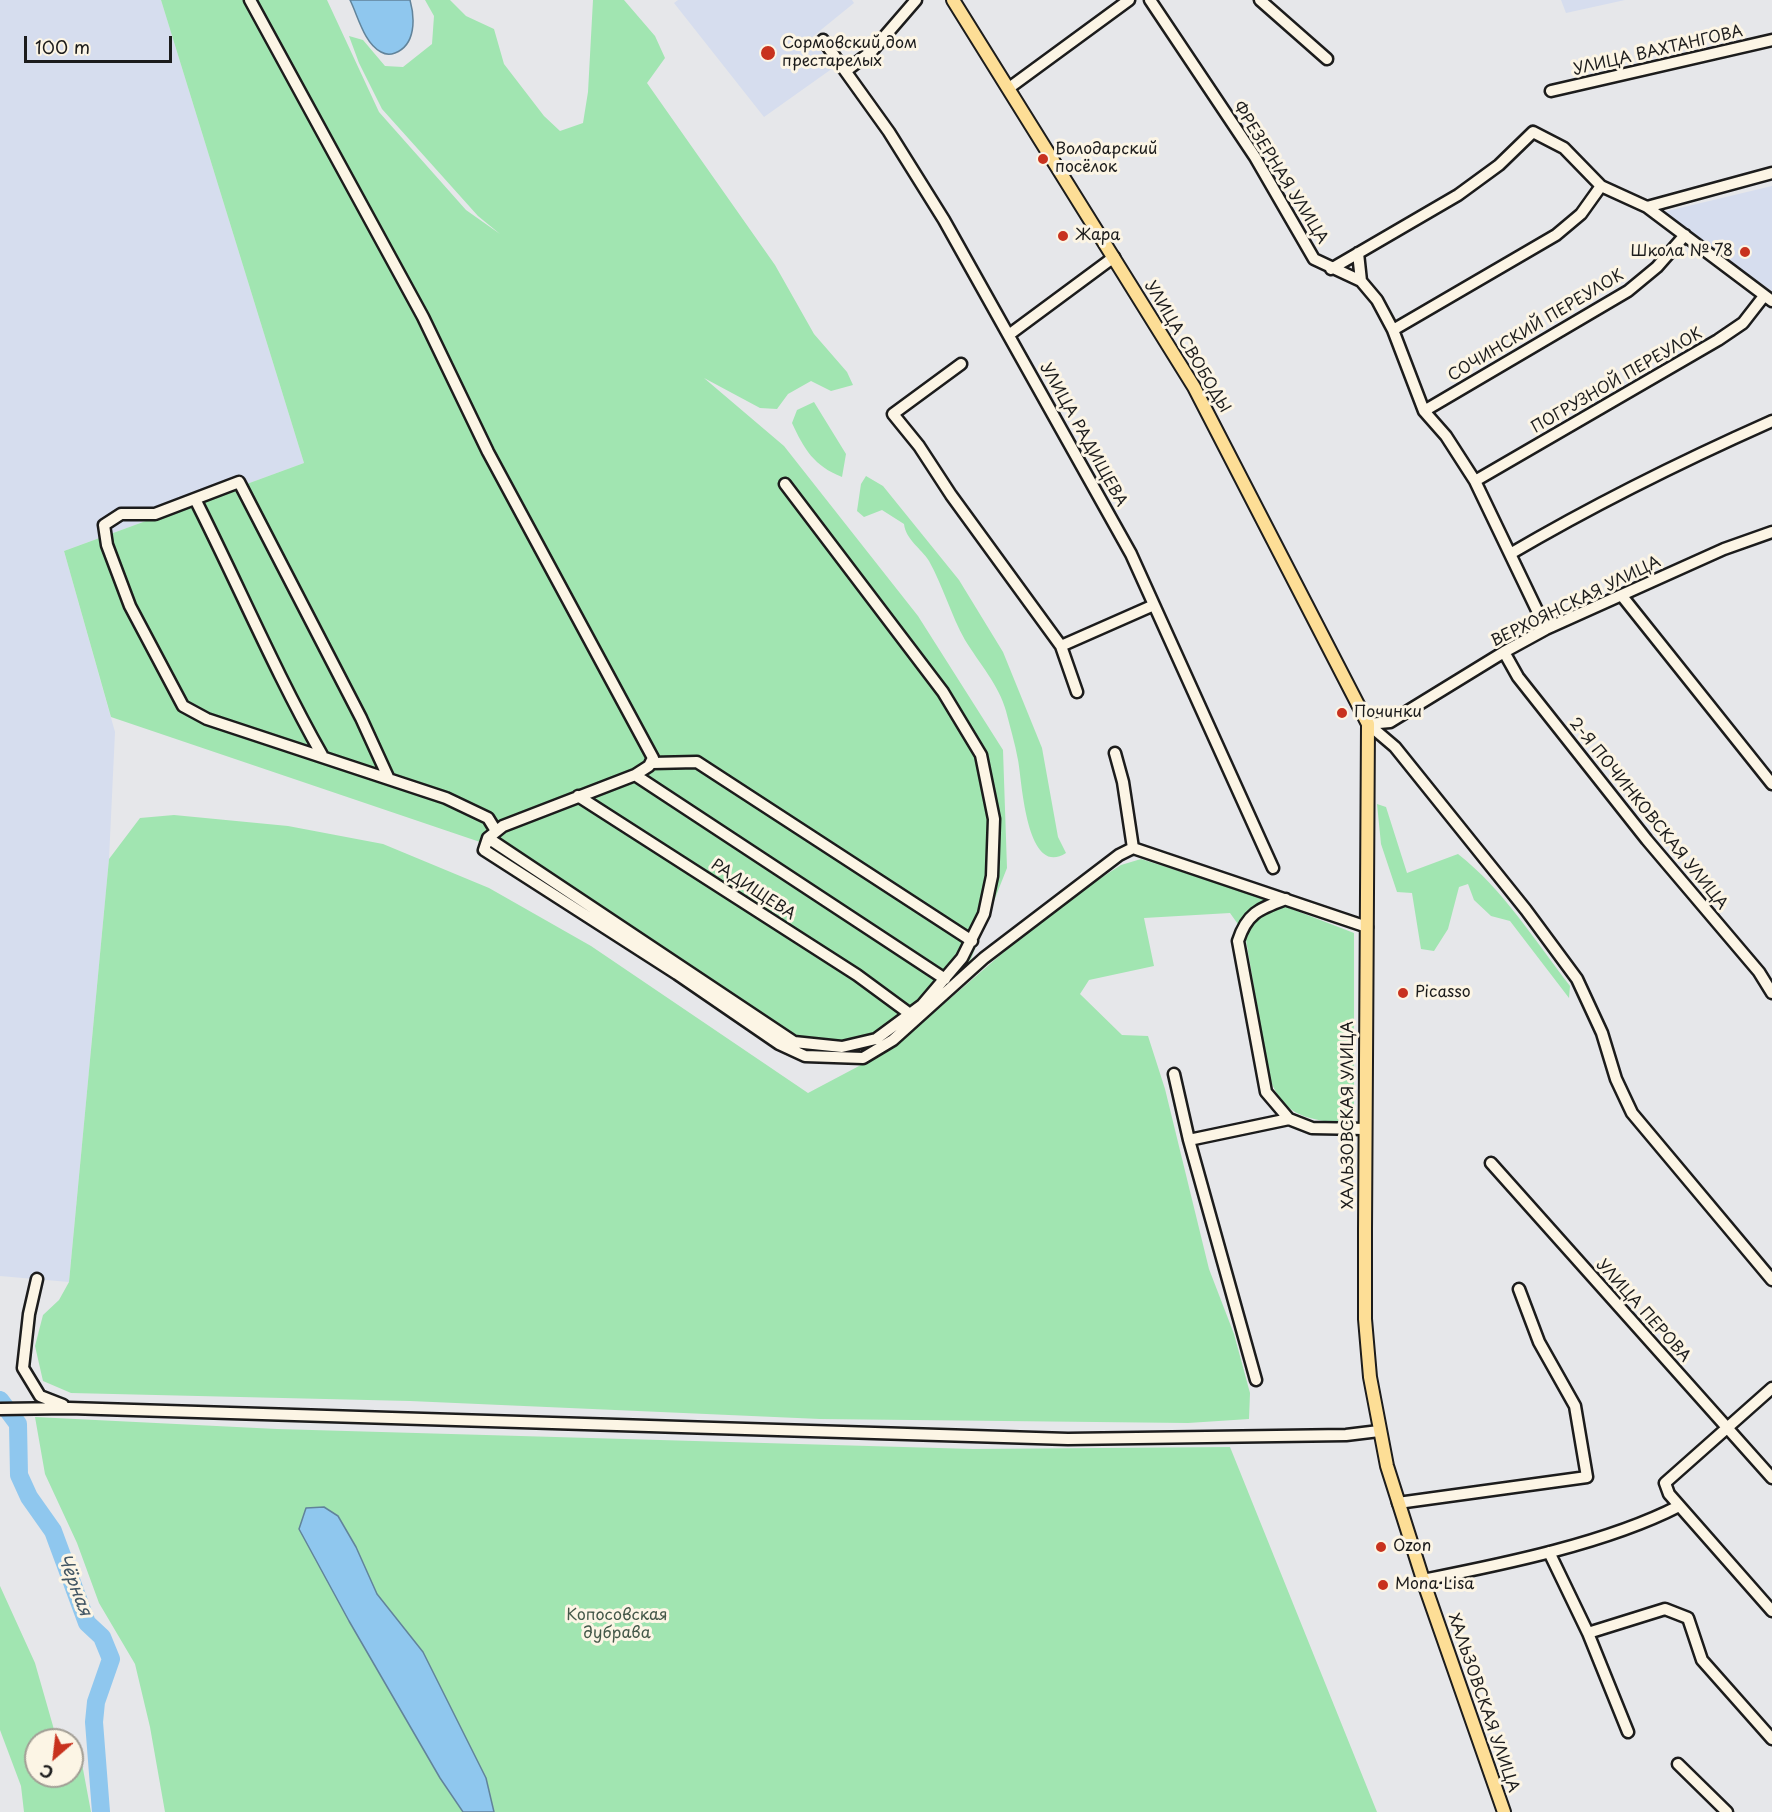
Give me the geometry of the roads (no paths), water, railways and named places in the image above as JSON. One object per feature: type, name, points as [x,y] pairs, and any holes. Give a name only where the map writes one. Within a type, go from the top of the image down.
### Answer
[{"type":"main road","name":"УЛИЦА СВОБОДЫ","points":[[953,0],[1194,387],[1368,724]]},
{"type":"main road","name":"ХАЛЬЗОВСКАЯ УЛИЦА","points":[[1368,724],[1365,1319],[1370,1377],[1379,1431],[1398,1503],[1504,1812]]},
{"type":"street","points":[[250,0],[423,317],[488,452],[649,751],[652,763]]},
{"type":"street","points":[[847,70],[872,51],[916,0]]},
{"type":"street","points":[[1009,88],[1130,0]]},
{"type":"street","name":"ФРЕЗЕРНАЯ УЛИЦА","points":[[1150,0],[1255,157],[1314,259],[1331,269],[1361,281]]},
{"type":"street","points":[[1260,0],[1327,60]]},
{"type":"street","name":"УЛИЦА РАДИЩЕВА","points":[[823,40],[847,70],[944,220],[1010,334],[1131,554],[1273,868]]},
{"type":"street","name":"УЛИЦА ВАХТАНГОВА","points":[[1551,91],[1772,40]]},
{"type":"street","points":[[1331,269],[1458,195],[1499,165],[1533,132],[1563,148],[1601,186],[1647,207],[1768,298]]},
{"type":"street","points":[[1647,207],[1772,173]]},
{"type":"street","points":[[1393,330],[1556,235],[1581,214],[1601,186]]},
{"type":"street","name":"СОЧИНСКИЙ ПЕРЕУЛОК","points":[[1424,411],[1628,291],[1657,267],[1685,236]]},
{"type":"street","points":[[1358,253],[1361,281],[1377,300],[1393,330],[1424,411],[1446,436],[1475,481],[1546,629]]},
{"type":"street","points":[[1010,334],[1114,257]]},
{"type":"street","name":"ПОГРУЗНОЙ ПЕРЕУЛОК","points":[[1475,481],[1718,340],[1743,323],[1768,298]]},
{"type":"street","points":[[961,364],[893,414],[919,446],[951,495],[1061,646],[1077,692]]},
{"type":"street","points":[[1510,554],[1591,507],[1678,463],[1772,421]]},
{"type":"street","points":[[388,777],[361,718],[239,482],[155,514],[121,514],[104,525],[107,545],[130,606],[183,706],[207,719],[446,798],[488,818],[492,834],[794,1042],[843,1047],[876,1039],[910,1014],[922,1005],[945,979],[972,941],[984,914],[992,876],[994,819],[981,755],[943,692],[785,484]]},
{"type":"street","points":[[195,499],[253,614],[279,677],[322,756]]},
{"type":"street","name":"ВЕРХОЯНСКАЯ УЛИЦА","points":[[1368,724],[1390,722],[1546,629],[1724,549],[1771,534]]},
{"type":"street","points":[[1622,596],[1772,784]]},
{"type":"street","points":[[1061,646],[1154,605]]},
{"type":"street","name":"2-Я ПОЧИНКОВСКАЯ УЛИЦА","points":[[1504,652],[1522,683],[1647,840],[1759,972],[1772,993]]},
{"type":"street","points":[[1368,724],[1395,747],[1527,910],[1577,979],[1602,1033],[1616,1079],[1632,1113],[1772,1280]]},
{"type":"street","points":[[1115,753],[1123,782],[1133,849]]},
{"type":"street","points":[[972,941],[697,762],[652,763],[635,775],[578,796],[492,834],[483,850],[677,974],[779,1044],[805,1056],[863,1058],[893,1040],[984,958],[1119,855],[1133,849],[1367,927]]},
{"type":"street","points":[[635,775],[945,979]]},
{"type":"street","name":"РАДИЩЕВА","points":[[578,796],[857,975],[910,1014]]},
{"type":"street","points":[[1286,899],[1261,908],[1244,923],[1238,941],[1266,1092],[1289,1119],[1312,1128],[1365,1129]]},
{"type":"street","points":[[1174,1074],[1189,1140],[1256,1380]]},
{"type":"street","points":[[1189,1140],[1289,1119]]},
{"type":"street","name":"УЛИЦА ПЕРОВА","points":[[1491,1163],[1772,1478]]},
{"type":"street","points":[[37,1279],[29,1314],[23,1368],[40,1396],[69,1408]]},
{"type":"street","points":[[1398,1503],[1587,1477],[1575,1406],[1539,1342],[1519,1289]]},
{"type":"street","points":[[1772,1388],[1665,1483],[1670,1494],[1680,1506],[1772,1611]]},
{"type":"street","points":[[0,1409],[69,1408],[1068,1439],[1347,1435],[1379,1431]]},
{"type":"street","points":[[1423,1580],[1549,1552],[1654,1519],[1680,1506]]},
{"type":"street","points":[[1549,1552],[1588,1633],[1628,1732]]},
{"type":"street","points":[[1588,1633],[1665,1609],[1688,1618],[1702,1660],[1772,1738]]},
{"type":"street","points":[[1678,1764],[1727,1812]]},
{"type":"water","points":[[350,0],[410,0],[413,23],[407,44],[390,54],[375,48],[362,29]]},
{"type":"water","points":[[324,1507],[338,1516],[356,1547],[377,1594],[423,1652],[486,1778],[494,1812],[463,1812],[440,1778],[349,1621],[299,1529],[306,1508]]},
{"type":"waterway","name":"Чёрная","points":[[0,1400],[18,1424],[19,1475],[29,1497],[53,1531],[87,1623],[102,1637],[111,1659],[96,1702],[94,1722],[101,1812]]},
{"type":"place","name":"Сормовский дом престарелых","points":[[768,53]]},
{"type":"place","name":"Володарский посёлок","points":[[1043,159]]},
{"type":"place","name":"Жара","points":[[1063,236]]},
{"type":"place","name":"Школа № 78","points":[[1745,252]]},
{"type":"place","name":"Починки","points":[[1342,713]]},
{"type":"place","name":"Picasso","points":[[1403,993]]},
{"type":"place","name":"Ozon","points":[[1381,1547]]},
{"type":"place","name":"Mona Lisa","points":[[1383,1585]]},
{"type":"park label","name":"Копосовская дубрава","points":[[617,1625]]}]
